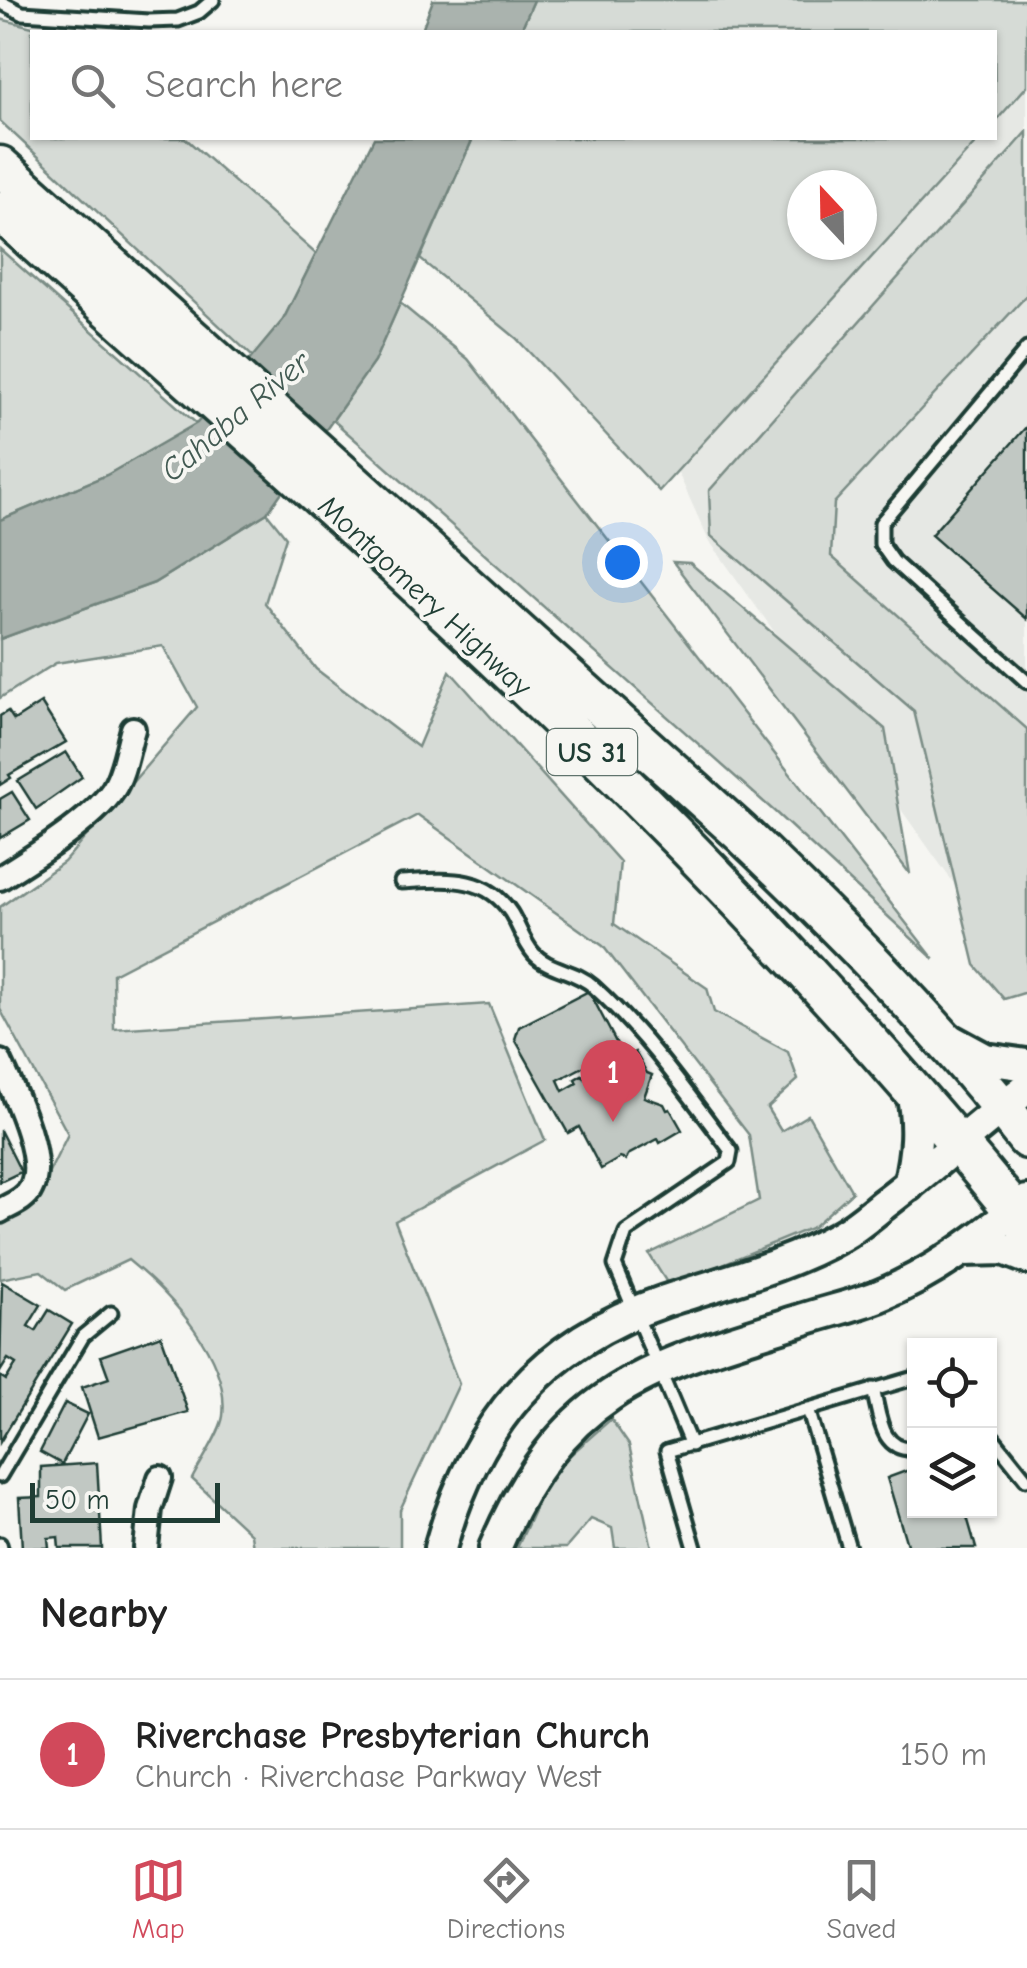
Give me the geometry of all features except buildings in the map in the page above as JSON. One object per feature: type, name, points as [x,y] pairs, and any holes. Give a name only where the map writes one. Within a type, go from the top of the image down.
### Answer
[{"type":"main road","name":"Montgomery Highway","points":[[0,166],[383,533],[542,703],[766,929],[1023,1213]]},
{"type":"main road","name":"Montgomery Highway","points":[[0,211],[754,846],[838,926],[936,1033],[1014,1098],[1027,1139]]},
{"type":"street","points":[[0,878],[64,835],[110,794],[119,779],[133,730]]},
{"type":"street","points":[[936,1033],[986,1059],[1027,1065]]},
{"type":"street","points":[[0,1062],[24,1119],[36,1161],[32,1187],[23,1198],[0,1211]]},
{"type":"street","points":[[909,1185],[918,1149],[912,1091]]},
{"type":"street","points":[[440,1548],[477,1452],[515,1396],[550,1361],[578,1341],[637,1312],[772,1268],[845,1234],[1014,1098]]},
{"type":"street","points":[[495,1548],[512,1507],[534,1471],[562,1433],[591,1407],[660,1367],[706,1349],[879,1296],[1023,1213]]},
{"type":"street","points":[[961,1250],[1004,1249],[1027,1258]]},
{"type":"street","points":[[146,1548],[150,1509],[160,1478]]},
{"type":"lane","points":[[0,2],[22,12],[149,21],[178,20],[199,12],[212,0]]},
{"type":"lane","points":[[1027,349],[881,523],[881,544],[893,561],[1027,682]]},
{"type":"lane","points":[[400,882],[460,879],[481,884],[509,909],[534,954],[554,966],[580,974],[623,1013],[731,1151],[729,1162],[626,1232],[615,1265],[691,1445]]},
{"type":"lane","points":[[0,1476],[83,1336],[111,1313]]},
{"type":"lane","points":[[695,1548],[668,1451],[907,1380]]},
{"type":"lane","points":[[874,1389],[891,1445],[907,1450]]},
{"type":"lane","points":[[808,1409],[849,1548]]},
{"type":"lane","points":[[997,1443],[1026,1479]]},
{"type":"shaded area","points":[[534,0],[1027,0],[1027,86],[997,120],[997,30],[521,30]]},
{"type":"shaded area","points":[[1027,0],[1027,986],[708,539],[540,167],[552,140],[997,140],[996,30]]},
{"type":"shaded area","points":[[0,19],[45,30],[30,30],[30,140],[187,140],[316,254],[283,320],[253,357],[0,121]]},
{"type":"shaded area","points":[[1027,132],[1027,295],[834,503],[831,556],[1027,729],[1027,992],[1004,999],[975,965],[914,711],[711,536],[709,491]]},
{"type":"shaded area","points":[[472,140],[978,140],[877,251],[877,170],[787,170],[787,260],[869,260],[659,491],[516,338],[420,259]]},
{"type":"shaded area","points":[[0,249],[197,424],[107,475],[0,520]]},
{"type":"shaded area","points":[[400,303],[468,359],[934,959],[774,811],[333,420],[374,362]]},
{"type":"shaded area","points":[[267,513],[286,537],[265,603],[316,669],[418,747],[450,671],[620,862],[614,924],[707,988],[714,1012],[788,1052],[798,1080],[767,1108],[781,1131],[808,1115],[852,1192],[813,1227],[669,1286],[649,1254],[759,1200],[749,1135],[603,946],[418,815],[113,974],[114,1029],[489,1004],[545,1140],[395,1221],[459,1384],[400,1510],[400,1548],[253,1548],[251,1534],[192,1479],[223,1416],[217,1372],[194,1329],[162,1290],[128,1260],[65,1290],[41,1271],[0,1279],[0,1211],[36,1199],[68,1134],[0,1009],[0,907],[64,862],[197,707],[163,646],[56,663],[0,698],[0,639],[154,583]]},
{"type":"shaded area","points":[[673,562],[690,563],[885,729],[910,874]]},
{"type":"shaded area","points":[[611,1419],[629,1445],[652,1548],[615,1548],[612,1528],[591,1519],[566,1548],[517,1548],[552,1471]]},
{"type":"water","points":[[433,0],[534,0],[521,30],[422,30]]},
{"type":"water","name":"Cahaba River","points":[[373,140],[472,140],[374,362],[267,513],[154,583],[0,639],[0,520],[107,475],[197,423],[283,320]]},
{"type":"place","name":"Riverchase Presbyterian Church","points":[[613,1122]]}]
